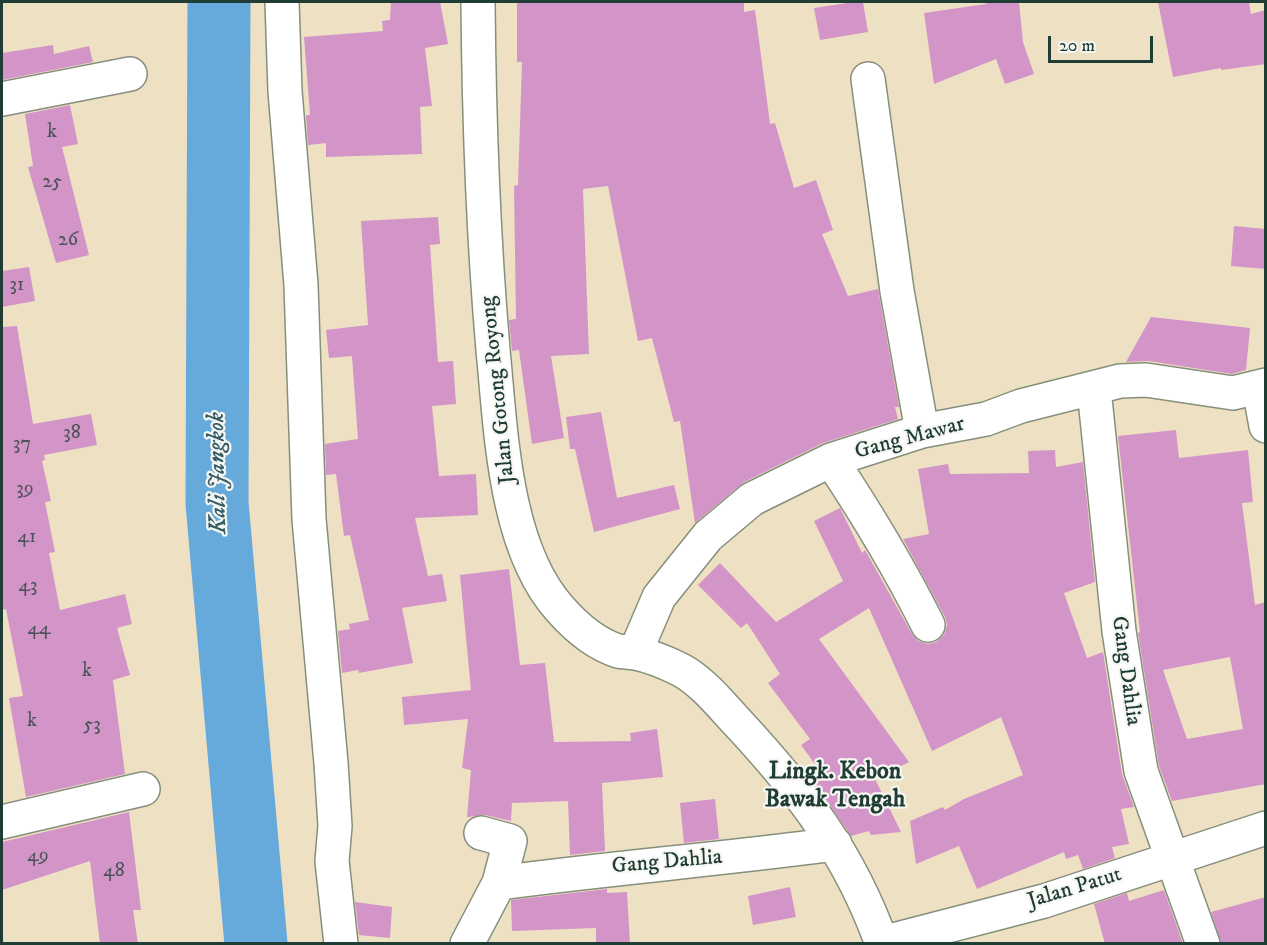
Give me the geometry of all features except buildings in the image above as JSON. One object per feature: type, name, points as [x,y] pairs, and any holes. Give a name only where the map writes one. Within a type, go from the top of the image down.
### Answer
[{"type":"street","points":[[282,2],[285,91],[301,285],[309,519],[335,826],[332,861],[341,944]]},
{"type":"street","name":"Jalan Gotong Royong","points":[[478,2],[479,156],[500,443],[509,492],[534,565],[558,608],[596,640],[619,651],[656,658],[684,672],[707,691],[789,778],[835,844],[866,900],[882,943]]},
{"type":"street","points":[[2,99],[130,74]]},
{"type":"street","points":[[868,79],[897,291],[922,432]]},
{"type":"street","name":"Gang Mawar","points":[[635,653],[659,597],[708,536],[752,499],[831,460],[922,432],[986,419],[1021,406],[1119,381],[1146,380],[1233,393],[1262,387]]},
{"type":"street","points":[[1262,387],[1266,426]]},
{"type":"street","name":"Gang Dahlia","points":[[1094,389],[1128,701],[1141,771],[1174,857],[1203,944]]},
{"type":"street","points":[[831,460],[884,541],[928,625]]},
{"type":"street","points":[[2,822],[143,789]]},
{"type":"street","name":"Jalan Patut","points":[[882,943],[1044,901],[1266,828]]},
{"type":"street","points":[[467,944],[499,883],[510,841],[481,833]]},
{"type":"street","name":"Gang Dahlia","points":[[499,883],[621,867],[734,858],[835,844]]},
{"type":"waterway","name":"Kali Jangkok","points":[[219,2],[217,503],[256,944]]},
{"type":"district","name":"Lingk. Kebon Bawak Tengah","points":[[835,787]]}]
